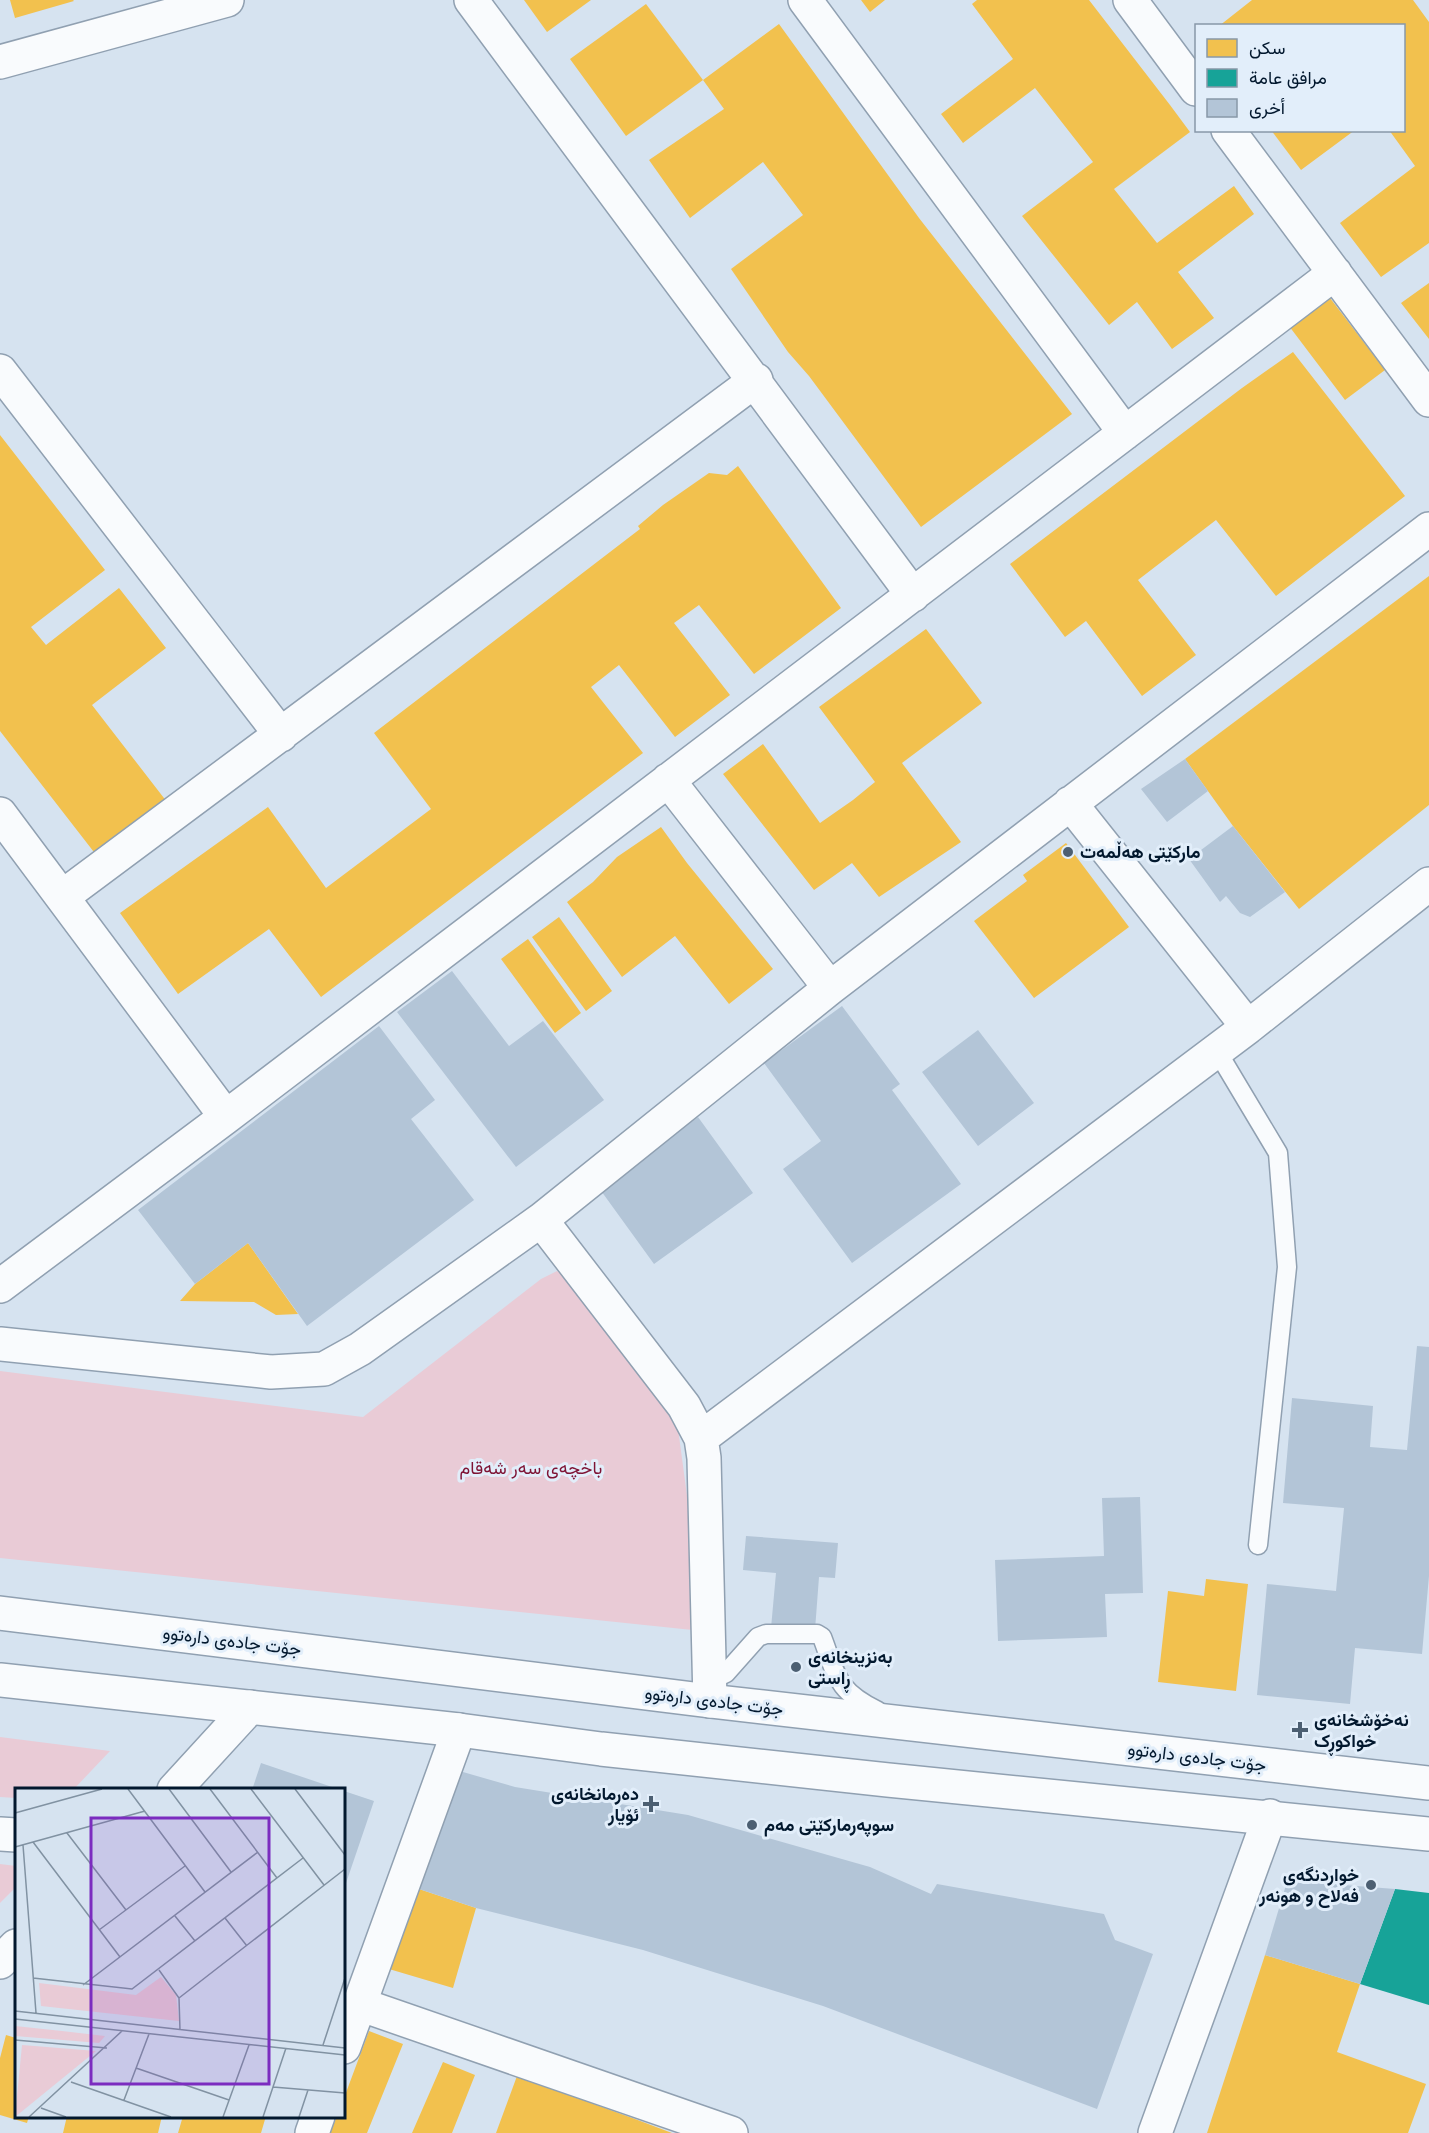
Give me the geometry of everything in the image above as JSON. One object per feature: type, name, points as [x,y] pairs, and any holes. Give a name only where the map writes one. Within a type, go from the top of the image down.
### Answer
[{"type":"street","points":[[0,62],[227,0]]},
{"type":"street","points":[[471,0],[913,594]]},
{"type":"street","points":[[804,0],[1125,433]]},
{"type":"street","points":[[1130,0],[1195,86]]},
{"type":"street","points":[[1229,132],[1429,400]]},
{"type":"street","points":[[0,1286],[226,1117],[1335,273]]},
{"type":"street","points":[[0,371],[281,735]]},
{"type":"street","points":[[62,897],[756,380]]},
{"type":"street","points":[[0,1344],[271,1372],[324,1369],[360,1349],[541,1220],[830,988],[1429,529]]},
{"type":"street","points":[[668,780],[830,988]]},
{"type":"street","points":[[1070,803],[1248,1027]]},
{"type":"street","points":[[0,814],[226,1117]]},
{"type":"street","points":[[701,1438],[1217,1051],[1429,884]]},
{"type":"street","points":[[541,1220],[684,1406],[701,1438],[704,1458],[709,1691]]},
{"type":"street","name":"جۆت جادەی دارەتوو","points":[[0,1613],[709,1691],[904,1724],[1429,1783]]},
{"type":"street","points":[[0,1680],[888,1780],[1429,1833]]},
{"type":"street","points":[[176,1788],[250,1707]]},
{"type":"street","points":[[345,2044],[459,1730]]},
{"type":"street","points":[[1155,2133],[1270,1816]]},
{"type":"street","points":[[0,1834],[15,1835]]},
{"type":"street","points":[[0,1962],[15,1947]]},
{"type":"street","points":[[359,2004],[731,2133]]},
{"type":"street","points":[[312,2133],[317,2118]]},
{"type":"lane","points":[[1217,1051],[1278,1153],[1287,1267],[1258,1545]]},
{"type":"lane","points":[[709,1691],[758,1637],[766,1634],[817,1634],[822,1637],[842,1687],[854,1700],[904,1724]]},
{"type":"green space","name":"باخچەی سەر شەقام","points":[[557,1271],[564,1276],[677,1421],[698,1578],[702,1631],[0,1558],[0,1371],[363,1417],[541,1279]]},
{"type":"green space","points":[[0,1737],[110,1751],[75,1788],[15,1788],[15,1798],[0,1797]]},
{"type":"green space","points":[[0,1864],[15,1866],[15,1888],[0,1903]]},
{"type":"building: سكن","points":[[10,0],[73,0],[74,1],[15,18]]},
{"type":"building: سكن","points":[[524,0],[591,0],[547,32]]},
{"type":"building: سكن","points":[[861,0],[885,0],[870,12]]},
{"type":"building: سكن","points":[[977,0],[1089,0],[1190,132],[1114,189],[1157,243],[1234,186],[1254,214],[1178,272],[1214,318],[1172,349],[1137,302],[1109,325],[1022,216],[1093,162],[1035,88],[963,143],[941,114],[1013,59],[972,4]]},
{"type":"building: سكن","points":[[1252,0],[1413,0],[1429,22],[1429,243],[1381,277],[1340,223],[1415,166],[1390,132],[1405,132],[1405,24],[1222,24]]},
{"type":"building: سكن","points":[[646,4],[703,80],[626,136],[570,59]]},
{"type":"building: سكن","points":[[779,24],[919,218],[1072,414],[921,527],[809,376],[788,352],[731,269],[803,215],[763,162],[690,218],[649,160],[724,109],[703,80]]},
{"type":"building: سكن","points":[[1272,132],[1352,132],[1301,170]]},
{"type":"building: سكن","points":[[1429,283],[1429,339],[1401,303]]},
{"type":"building: سكن","points":[[1330,298],[1385,370],[1345,400],[1289,326]]},
{"type":"building: سكن","points":[[1293,352],[1405,496],[1276,596],[1216,520],[1138,580],[1196,655],[1142,696],[1086,621],[1065,637],[1010,564]]},
{"type":"building: سكن","points":[[0,435],[105,570],[31,627],[46,645],[119,588],[166,648],[92,705],[167,802],[97,856],[0,731]]},
{"type":"building: سكن","points":[[738,466],[841,608],[754,674],[699,605],[674,623],[730,695],[675,737],[619,665],[591,687],[643,753],[321,997],[269,929],[178,994],[120,913],[268,807],[326,888],[431,809],[374,733],[640,529],[638,526],[663,505],[709,473],[727,475]]},
{"type":"building: سكن","points":[[1429,576],[1429,805],[1299,909],[1233,826],[1185,759]]},
{"type":"building: سكن","points":[[926,629],[982,703],[902,763],[961,842],[879,897],[852,863],[814,890],[723,774],[763,744],[820,823],[853,800],[875,782],[819,707]]},
{"type":"building: سكن","points":[[661,827],[687,863],[773,969],[729,1004],[675,936],[622,977],[567,902],[593,882],[617,857]]},
{"type":"building: سكن","points":[[1066,843],[1129,927],[1034,998],[974,921],[1027,881],[1023,875]]},
{"type":"building: سكن","points":[[559,917],[612,991],[586,1011],[532,937]]},
{"type":"building: سكن","points":[[528,939],[581,1013],[555,1033],[501,959]]},
{"type":"building: سكن","points":[[248,1243],[298,1314],[276,1315],[254,1302],[180,1301],[195,1284]]},
{"type":"building: سكن","points":[[1206,1579],[1248,1584],[1236,1691],[1158,1682],[1168,1591],[1204,1596]]},
{"type":"building: سكن","points":[[416,1888],[476,1908],[453,1988],[389,1969]]},
{"type":"building: سكن","points":[[1265,1955],[1360,1984],[1337,2052],[1426,2084],[1408,2133],[1207,2133]]},
{"type":"building: سكن","points":[[369,2031],[403,2044],[367,2133],[330,2133],[336,2118],[345,2118],[345,2095]]},
{"type":"building: سكن","points":[[6,2035],[15,2038],[15,2118],[28,2118],[27,2123],[0,2115],[0,2058]]},
{"type":"building: سكن","points":[[443,2062],[475,2075],[452,2133],[412,2133]]},
{"type":"building: سكن","points":[[517,2076],[635,2119],[672,2133],[496,2133]]},
{"type":"building: سكن","points":[[67,2118],[162,2118],[158,2133],[63,2133]]},
{"type":"building: سكن","points":[[182,2118],[265,2118],[261,2133],[178,2133]]},
{"type":"building: مرافق عامة","points":[[1395,1889],[1429,1893],[1429,2005],[1360,1984]]},
{"type":"building: أخرى","points":[[1185,759],[1208,791],[1167,822],[1141,789]]},
{"type":"building: أخرى","points":[[1233,826],[1285,892],[1250,917],[1240,913],[1226,896],[1220,902],[1189,859]]},
{"type":"building: أخرى","points":[[452,971],[509,1046],[543,1021],[604,1100],[516,1167],[397,1012]]},
{"type":"building: أخرى","points":[[842,1006],[900,1084],[892,1090],[961,1184],[852,1263],[783,1169],[821,1141],[764,1063]]},
{"type":"building: أخرى","points":[[379,1026],[435,1100],[411,1119],[474,1200],[307,1326],[248,1243],[195,1284],[138,1210]]},
{"type":"building: أخرى","points":[[978,1030],[1034,1103],[978,1146],[922,1072]]},
{"type":"building: أخرى","points":[[698,1117],[753,1193],[654,1264],[599,1188]]},
{"type":"building: أخرى","points":[[1417,1346],[1429,1347],[1429,1576],[1422,1654],[1355,1648],[1350,1704],[1257,1695],[1267,1584],[1336,1591],[1344,1508],[1283,1503],[1292,1398],[1373,1406],[1370,1447],[1407,1450]]},
{"type":"building: أخرى","points":[[1140,1497],[1143,1593],[1105,1594],[1107,1637],[998,1641],[995,1560],[1104,1556],[1102,1498]]},
{"type":"building: أخرى","points":[[746,1536],[838,1543],[835,1578],[819,1577],[814,1643],[770,1639],[776,1573],[743,1570]]},
{"type":"building: أخرى","points":[[261,1763],[335,1788],[253,1788]]},
{"type":"building: أخرى","points":[[456,1770],[515,1787],[688,1815],[870,1867],[931,1894],[937,1884],[1104,1914],[1115,1940],[1153,1954],[1097,2109],[823,2006],[643,1950],[476,1908],[416,1888]]},
{"type":"building: أخرى","points":[[345,1791],[374,1801],[345,1886]]},
{"type":"building: أخرى","points":[[1293,1881],[1395,1889],[1360,1984],[1265,1955],[1286,1885]]},
{"type":"place","name":"مارکێتی هەڵمەت","points":[[1068,852]]},
{"type":"place","name":"بەنزینخانەی ڕاستی","points":[[796,1667]]},
{"type":"place","name":"نەخۆشخانەی خواکوڕک","points":[[1300,1730]]},
{"type":"place","name":"دەرمانخانەی ئۆیار","points":[[651,1804]]},
{"type":"place","name":"سوپەرمارکێتی مەم","points":[[752,1825]]},
{"type":"place","name":"خواردنگەی فەلاح و هونەر","points":[[1371,1885]]}]
